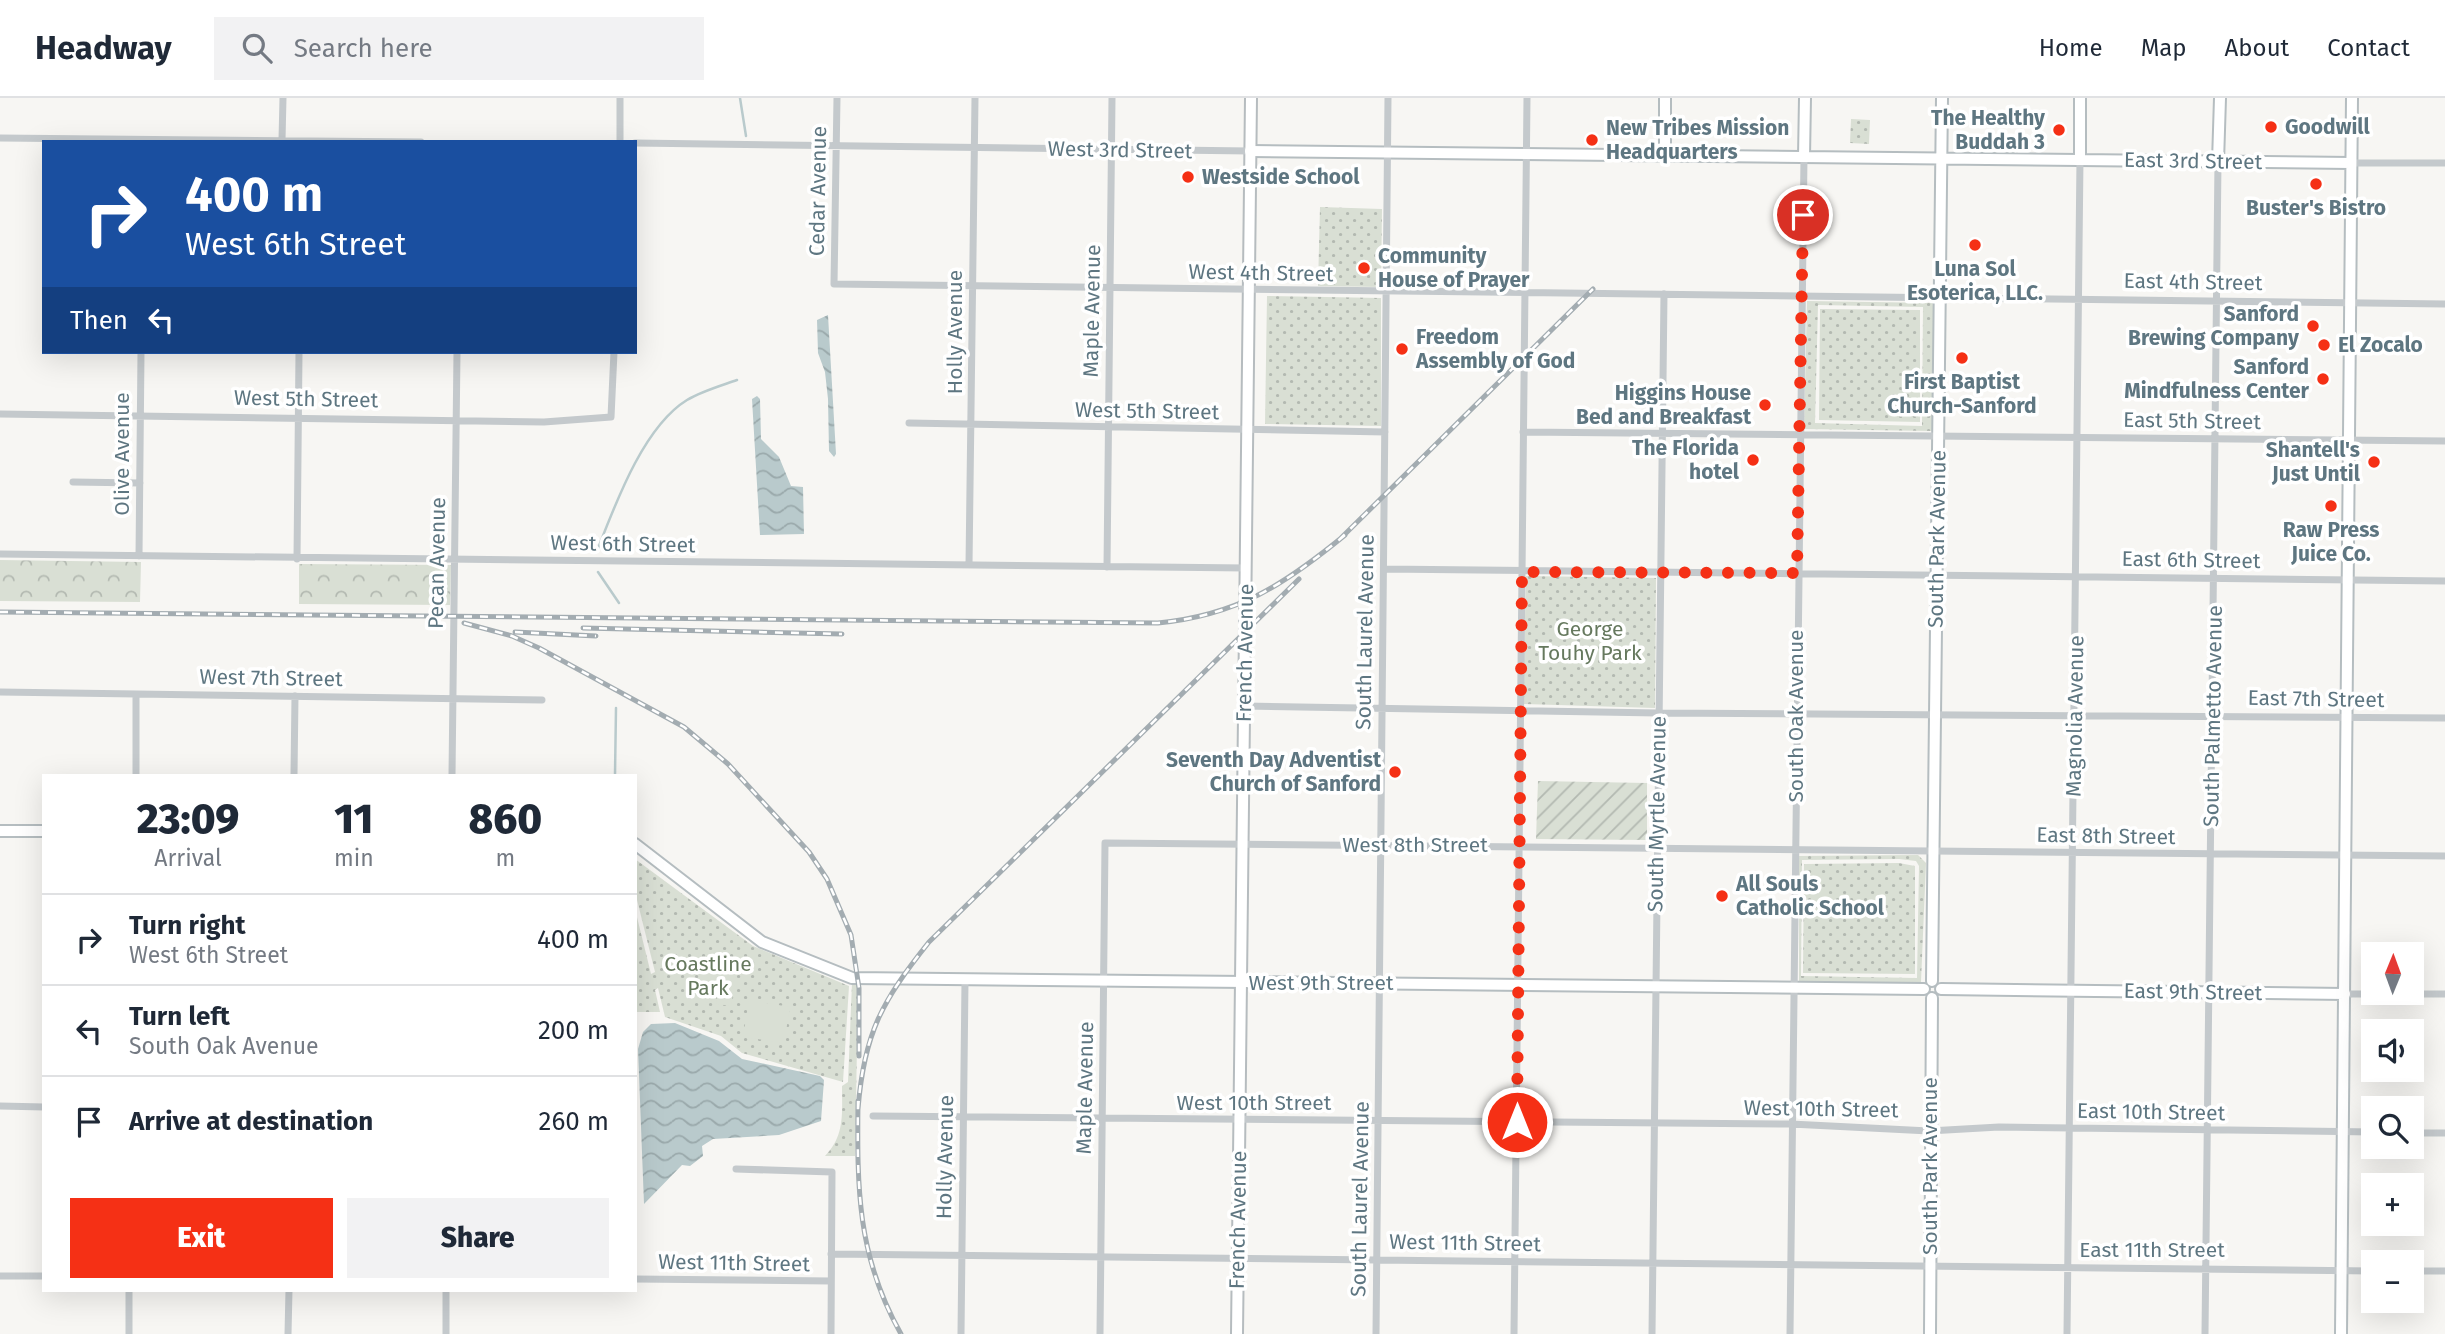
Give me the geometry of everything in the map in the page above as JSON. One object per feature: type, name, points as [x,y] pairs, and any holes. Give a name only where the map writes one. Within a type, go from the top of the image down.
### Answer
[{"type":"street","points":[[0,138],[282,140],[283,98]]},
{"type":"street","points":[[620,98],[620,140]]},
{"type":"street","name":"Cedar Avenue","points":[[834,285],[837,98]]},
{"type":"street","name":"Holly Avenue","points":[[969,565],[975,98]]},
{"type":"street","name":"Maple Avenue","points":[[1107,567],[1112,98]]},
{"type":"street","name":"French Avenue","points":[[1237,1334],[1251,98]]},
{"type":"street","name":"South Laurel Avenue","points":[[1376,1334],[1388,98]]},
{"type":"street","points":[[1514,1334],[1527,98]]},
{"type":"street","points":[[1665,98],[1665,155]]},
{"type":"street","name":"South Oak Avenue","points":[[1790,1334],[1797,573],[1805,98]]},
{"type":"street","name":"South Park Avenue","points":[[1930,1334],[1929,1131],[1942,98]]},
{"type":"street","name":"Magnolia Avenue","points":[[2067,1334],[2078,576],[2080,98]]},
{"type":"street","name":"South Palmetto Avenue","points":[[2205,1334],[2220,98]]},
{"type":"street","points":[[2341,1334],[2352,98]]},
{"type":"street","name":"West 3rd Street","points":[[637,143],[1942,159]]},
{"type":"street","name":"East 3rd Street","points":[[1942,159],[2445,163]]},
{"type":"street","name":"West 4th Street","points":[[834,285],[1940,298]]},
{"type":"street","name":"South Myrtle Avenue","points":[[1652,1334],[1664,294]]},
{"type":"street","name":"East 4th Street","points":[[1940,298],[2445,304]]},
{"type":"street","name":"Olive Avenue","points":[[139,556],[141,354]]},
{"type":"street","points":[[297,559],[299,354]]},
{"type":"street","name":"Pecan Avenue","points":[[452,774],[457,354]]},
{"type":"street","name":"West 5th Street","points":[[0,414],[299,416],[544,422],[611,417],[614,354]]},
{"type":"street","name":"West 5th Street","points":[[909,423],[1385,432]]},
{"type":"street","points":[[1523,432],[1938,436]]},
{"type":"street","name":"East 5th Street","points":[[1938,436],[2445,441]]},
{"type":"street","points":[[73,482],[140,483]]},
{"type":"street","name":"West 6th Street","points":[[0,554],[1246,568]]},
{"type":"street","points":[[1384,569],[1936,575]]},
{"type":"street","name":"East 6th Street","points":[[1936,575],[2445,581]]},
{"type":"street","name":"West 7th Street","points":[[0,692],[542,700]]},
{"type":"street","points":[[136,694],[136,774]]},
{"type":"street","points":[[294,774],[295,696]]},
{"type":"street","points":[[1245,706],[1658,713],[1934,714]]},
{"type":"street","name":"East 7th Street","points":[[1934,714],[2445,718]]},
{"type":"street","points":[[0,831],[42,831]]},
{"type":"street","name":"Maple Avenue","points":[[1100,1334],[1105,843]]},
{"type":"street","name":"West 8th Street","points":[[1105,843],[1934,852]]},
{"type":"street","name":"West 9th Street","points":[[637,846],[762,942],[852,978],[1932,989]]},
{"type":"street","name":"East 8th Street","points":[[1934,852],[2445,856]]},
{"type":"street","name":"Holly Avenue","points":[[961,1334],[965,981]]},
{"type":"street","name":"East 9th Street","points":[[1932,989],[2445,994]]},
{"type":"street","points":[[0,1106],[42,1107]]},
{"type":"street","name":"West 10th Street","points":[[873,1116],[1655,1125],[1791,1124],[1929,1131]]},
{"type":"street","name":"East 10th Street","points":[[1929,1131],[2069,1128],[2361,1132]]},
{"type":"street","points":[[2424,1133],[2445,1133]]},
{"type":"street","points":[[736,1168],[832,1172],[831,1334]]},
{"type":"street","name":"West 11th Street","points":[[831,1254],[1653,1262],[1930,1268]]},
{"type":"street","name":"East 11th Street","points":[[1930,1268],[2206,1267],[2361,1271]]},
{"type":"street","points":[[2424,1271],[2445,1271]]},
{"type":"street","points":[[0,1276],[42,1276]]},
{"type":"street","name":"West 11th Street","points":[[637,1279],[831,1282]]},
{"type":"street","points":[[129,1292],[129,1334]]},
{"type":"street","points":[[288,1334],[289,1292]]},
{"type":"street","points":[[446,1292],[446,1334]]},
{"type":"green space","points":[[1851,119],[1870,120],[1869,144],[1850,143]]},
{"type":"green space","points":[[1320,207],[1382,209],[1381,287],[1318,286]]},
{"type":"green space","points":[[1267,296],[1381,298],[1381,426],[1265,424]]},
{"type":"green space","points":[[1807,301],[1936,303],[1933,431],[1804,429]],"holes":[[[1818,305],[1923,307],[1922,426],[1815,423]]]},
{"type":"green space","points":[[1820,309],[1920,310],[1920,422],[1819,420]]},
{"type":"green space","points":[[0,560],[141,562],[140,602],[0,601]]},
{"type":"green space","points":[[299,564],[451,565],[450,605],[299,604]]},
{"type":"green space","name":"George Touhy Park","points":[[1526,576],[1656,578],[1655,708],[1523,704]]},
{"type":"green space","points":[[1538,781],[1647,783],[1647,840],[1536,839]]},
{"type":"green space","points":[[1918,855],[1926,863],[1921,982],[1799,982],[1799,856]],"holes":[[[1802,860],[1916,861],[1919,866],[1917,978],[1801,976]]]},
{"type":"green space","name":"Coastline Park","points":[[637,860],[753,946],[849,986],[843,1082],[742,1053],[721,1036],[665,1017],[658,988],[655,990],[660,1012],[637,1012],[637,917],[651,974],[655,972],[637,900]]},
{"type":"green space","points":[[1899,863],[1915,866],[1915,974],[1803,973],[1804,864]]},
{"type":"green space","points":[[702,968],[717,970],[711,1003],[696,1000]]},
{"type":"green space","points":[[722,971],[736,974],[731,1006],[716,1004]]},
{"type":"green space","points":[[852,983],[857,983],[858,991],[855,1156],[825,1156],[839,1132],[842,1086],[848,1082]]},
{"type":"green space","points":[[749,1000],[790,1007],[784,1043],[743,1037]]},
{"type":"water","points":[[828,315],[836,454],[834,457],[829,451],[825,372],[818,353],[817,320]]},
{"type":"water","points":[[757,396],[760,399],[761,439],[779,457],[791,486],[803,487],[804,534],[760,535],[752,399]]},
{"type":"water","points":[[675,1023],[719,1041],[742,1059],[820,1076],[824,1080],[821,1121],[779,1135],[713,1139],[702,1146],[703,1156],[690,1166],[682,1165],[644,1204],[638,1049],[643,1032],[651,1024]]},
{"type":"waterway","points":[[740,98],[746,136]]},
{"type":"waterway","points":[[597,551],[632,468],[657,429],[671,412],[687,400],[737,380]]},
{"type":"waterway","points":[[598,572],[619,603]]},
{"type":"waterway","points":[[615,774],[616,708]]},
{"type":"railway","points":[[1339,540],[1593,289]]},
{"type":"railway","points":[[0,612],[1158,623],[1212,613],[1259,595],[1301,569],[1345,535]]},
{"type":"railway","points":[[858,1109],[865,1059],[878,1019],[899,982],[929,942],[1299,579]]},
{"type":"railway","points":[[464,623],[512,636],[539,648],[684,727],[728,764],[809,852],[827,879],[851,935],[859,988],[859,1056]]},
{"type":"railway","points":[[583,628],[842,634]]},
{"type":"railway","points":[[515,632],[596,636]]},
{"type":"railway","points":[[858,1101],[858,1163],[868,1249],[886,1305],[901,1334]]},
{"type":"place","name":"Goodwill","points":[[2271,127]]},
{"type":"place","name":"The Healthy Buddah 3","points":[[2059,130]]},
{"type":"place","name":"New Tribes Mission Headquarters","points":[[1592,140]]},
{"type":"place","name":"Westside School","points":[[1188,177]]},
{"type":"place","name":"Buster's Bistro","points":[[2316,184]]},
{"type":"place","name":"Luna Sol Esoterica, LLC.","points":[[1975,245]]},
{"type":"place","name":"Community House of Prayer","points":[[1364,268]]},
{"type":"place","name":"Sanford Brewing Company","points":[[2313,326]]},
{"type":"place","name":"El Zocalo","points":[[2324,345]]},
{"type":"place","name":"Freedom Assembly of God","points":[[1402,349]]},
{"type":"place","name":"First Baptist Church-Sanford","points":[[1962,358]]},
{"type":"place","name":"Sanford Mindfulness Center","points":[[2323,379]]},
{"type":"place","name":"Higgins House Bed and Breakfast","points":[[1765,405]]},
{"type":"place","name":"The Florida hotel","points":[[1753,460]]},
{"type":"place","name":"Shantell's Just Until","points":[[2374,462]]},
{"type":"place","name":"Raw Press Juice Co.","points":[[2331,506]]},
{"type":"place","name":"Seventh Day Adventist Church of Sanford","points":[[1395,772]]},
{"type":"place","name":"All Souls Catholic School","points":[[1722,896]]},
{"type":"route","points":[[1517,1122],[1516,985],[1522,572],[1797,573],[1803,215]]}]
